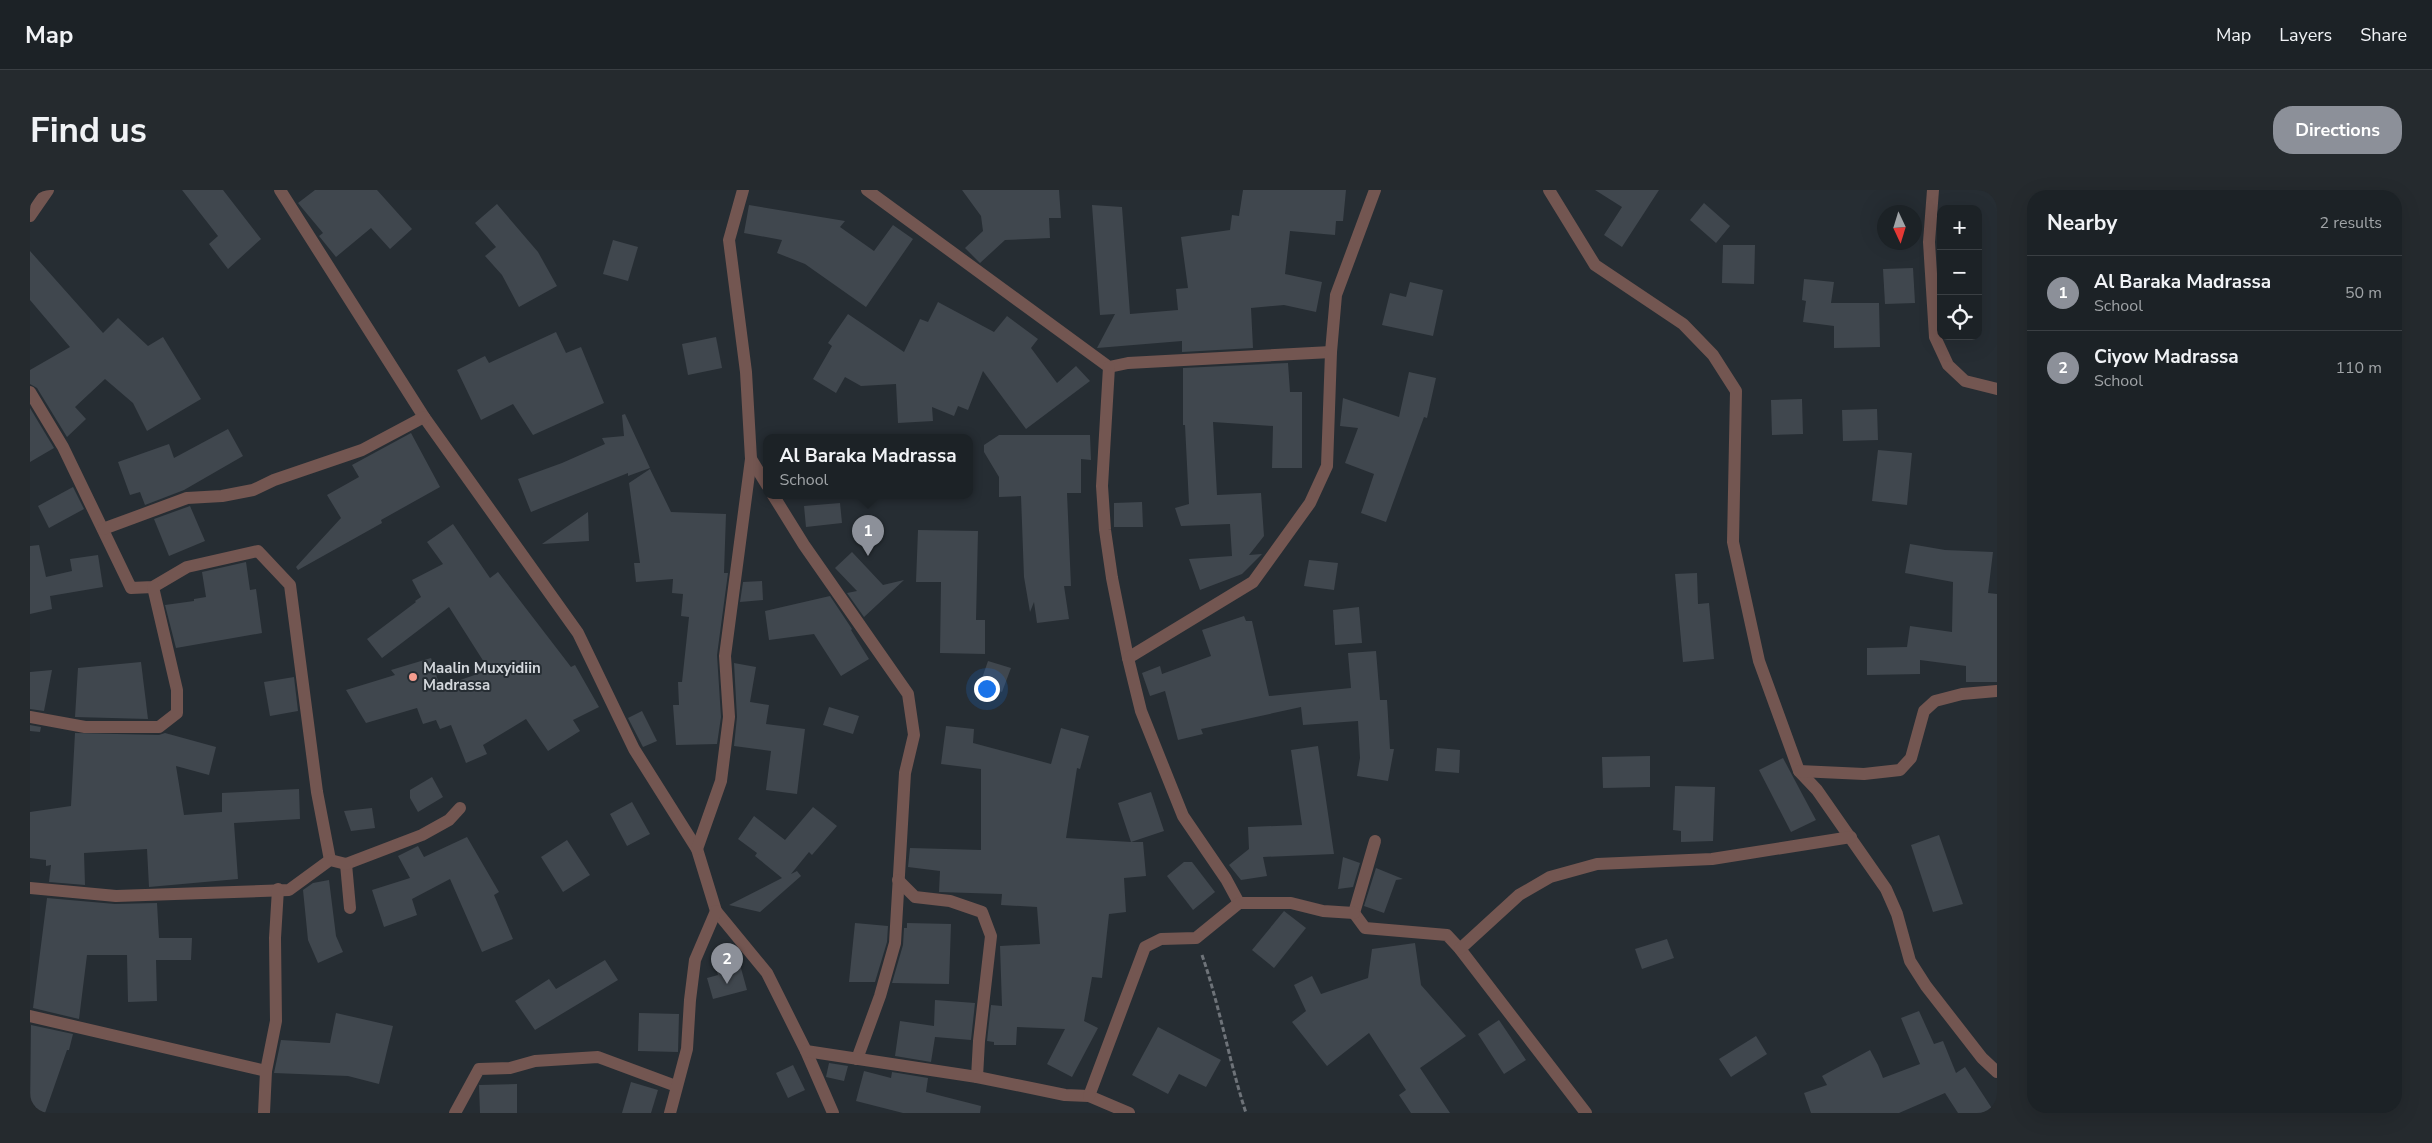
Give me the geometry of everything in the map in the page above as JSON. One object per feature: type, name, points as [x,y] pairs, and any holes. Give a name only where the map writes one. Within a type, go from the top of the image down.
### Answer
[{"type":"street","points":[[30,216],[48,190]]},
{"type":"street","points":[[280,190],[424,417],[578,633],[634,749],[697,849],[716,910],[767,974],[806,1051],[832,1113]]},
{"type":"street","points":[[697,849],[721,781],[729,717],[725,656],[751,459],[746,372],[729,240],[743,190]]},
{"type":"street","points":[[867,190],[1109,366],[1128,363],[1331,352]]},
{"type":"street","points":[[1128,658],[1253,582],[1310,503],[1327,466],[1331,352],[1336,295],[1375,190]]},
{"type":"street","points":[[1549,190],[1595,265],[1683,324],[1713,355],[1736,390],[1733,542],[1759,661],[1799,771],[1817,790],[1886,889],[1897,914],[1910,961],[1948,1015],[1982,1058],[1997,1072]]},
{"type":"street","points":[[1934,190],[1929,242],[1935,336],[1948,365],[1965,381],[1997,389]]},
{"type":"street","points":[[1109,366],[1102,486],[1105,530],[1112,578],[1128,658],[1141,711],[1183,816],[1226,879],[1239,903]]},
{"type":"street","points":[[30,392],[63,447],[131,588],[153,587],[187,567],[258,551],[290,585],[317,792],[330,860]]},
{"type":"street","points":[[103,529],[186,498],[222,496],[253,490],[274,480],[362,450],[424,417]]},
{"type":"street","points":[[751,459],[763,478]]},
{"type":"street","points":[[775,499],[804,545],[908,694],[914,735],[905,773],[894,943],[880,996],[858,1059]]},
{"type":"street","points":[[30,717],[85,727],[159,727],[177,712],[177,690],[153,587]]},
{"type":"street","points":[[1799,771],[1864,774],[1900,770],[1911,758],[1924,711],[1935,701],[1962,694],[1997,692]]},
{"type":"street","points":[[30,888],[116,896],[288,890],[330,860],[346,864],[422,835],[449,820],[460,808]]},
{"type":"street","points":[[1460,949],[1519,895],[1550,877],[1597,864],[1712,859],[1851,837]]},
{"type":"street","points":[[1354,913],[1375,841]]},
{"type":"street","points":[[346,864],[350,908]]},
{"type":"street","points":[[898,880],[915,897],[950,901],[982,912],[991,936],[979,1041],[977,1078]]},
{"type":"street","points":[[264,1113],[266,1071],[276,1021],[275,938],[278,889]]},
{"type":"street","points":[[1090,1096],[1145,947],[1162,939],[1196,938],[1239,903],[1291,902],[1323,911],[1354,913]]},
{"type":"street","points":[[670,1113],[687,1048],[695,960],[716,910]]},
{"type":"street","points":[[1354,913],[1365,928],[1380,931],[1447,935],[1460,949],[1586,1113]]},
{"type":"street","points":[[30,1016],[266,1071]]},
{"type":"street","points":[[806,1051],[977,1078],[1065,1095],[1090,1096],[1128,1113]]},
{"type":"street","points":[[455,1113],[480,1069],[510,1068],[535,1061],[598,1057],[676,1086]]},
{"type":"path","points":[[1196,938],[1214,991],[1236,1082],[1246,1113]]},
{"type":"building","points":[[182,190],[223,190],[261,239],[228,269],[209,244],[218,236]]},
{"type":"building","points":[[315,190],[377,190],[412,229],[390,249],[371,228],[336,257],[319,236],[323,233],[298,203]]},
{"type":"building","points":[[962,190],[1059,190],[1061,218],[1049,218],[1050,238],[1005,240],[980,263],[965,248],[983,231],[981,216]]},
{"type":"building","points":[[1243,190],[1346,190],[1343,221],[1336,221],[1335,235],[1290,231],[1285,274],[1322,282],[1316,312],[1284,305],[1251,308],[1253,348],[1182,352],[1182,341],[1097,348],[1115,314],[1100,315],[1092,205],[1122,207],[1130,314],[1178,310],[1176,289],[1188,288],[1181,237],[1230,230],[1232,215],[1239,216]]},
{"type":"building","points":[[1595,190],[1659,190],[1622,247],[1604,235],[1622,207]]},
{"type":"building","points":[[1704,203],[1730,226],[1716,243],[1690,220]]},
{"type":"building","points":[[497,204],[538,252],[557,286],[519,307],[502,275],[485,256],[496,247],[475,223]]},
{"type":"building","points":[[749,205],[845,221],[840,227],[874,251],[893,225],[913,239],[866,307],[805,264],[777,253],[782,240],[744,233]]},
{"type":"building","points":[[613,240],[638,247],[628,281],[603,274]]},
{"type":"building","points":[[1723,245],[1755,245],[1754,284],[1722,283]]},
{"type":"building","points":[[30,251],[103,333],[118,318],[148,346],[163,337],[201,399],[147,431],[133,403],[105,379],[75,407],[86,419],[67,437],[37,388],[30,384],[30,370],[70,347],[30,300]]},
{"type":"building","points":[[1913,268],[1915,303],[1885,304],[1883,269]]},
{"type":"building","points":[[1804,279],[1834,282],[1831,303],[1879,303],[1880,347],[1834,348],[1834,326],[1803,322],[1806,301],[1802,300]]},
{"type":"building","points":[[1410,282],[1443,290],[1433,336],[1382,325],[1390,293],[1406,297]]},
{"type":"building","points":[[938,302],[994,332],[1007,316],[1038,339],[1031,348],[1057,383],[1076,366],[1090,381],[1026,429],[983,371],[968,410],[958,406],[954,416],[932,407],[933,421],[898,423],[896,384],[861,386],[845,377],[836,393],[813,379],[832,346],[828,343],[848,314],[904,352],[920,319],[928,322]]},
{"type":"building","points":[[556,332],[566,353],[581,347],[604,403],[533,435],[513,404],[481,420],[457,370],[485,356],[489,363]]},
{"type":"building","points":[[716,337],[722,368],[688,375],[682,344]]},
{"type":"building","points":[[1288,363],[1290,392],[1302,392],[1302,468],[1272,468],[1273,426],[1213,422],[1217,495],[1261,493],[1264,536],[1249,555],[1262,554],[1242,574],[1200,590],[1189,559],[1232,556],[1230,524],[1181,526],[1175,508],[1189,504],[1185,425],[1183,425],[1183,368]]},
{"type":"building","points":[[1409,372],[1436,378],[1427,418],[1424,417],[1386,522],[1361,513],[1374,474],[1345,463],[1358,428],[1340,426],[1343,398],[1399,417]]},
{"type":"building","points":[[1802,399],[1803,434],[1772,435],[1771,400]]},
{"type":"building","points":[[30,408],[54,448],[30,462]]},
{"type":"building","points":[[1877,409],[1878,440],[1843,441],[1842,410]]},
{"type":"building","points":[[625,414],[650,468],[628,476],[628,473],[531,512],[518,479],[562,463],[605,444],[602,438],[624,436],[622,415]]},
{"type":"building","points":[[228,429],[243,456],[184,490],[145,505],[140,492],[130,495],[118,462],[169,444],[174,458]]},
{"type":"building","points":[[411,433],[440,487],[381,520],[382,523],[298,570],[296,567],[341,518],[327,495],[359,477],[352,465]]},
{"type":"building","points":[[999,435],[1090,435],[1091,460],[1081,459],[1081,493],[1067,493],[1071,586],[1064,586],[1069,619],[1037,623],[1034,602],[1030,612],[1024,577],[1021,496],[999,497],[999,477],[984,452],[984,445]]},
{"type":"building","points":[[1878,450],[1912,453],[1907,505],[1872,501]]},
{"type":"building","points":[[650,469],[671,512],[726,514],[724,573],[728,573],[717,655],[721,717],[717,744],[676,745],[673,705],[679,705],[678,682],[682,682],[689,617],[681,616],[683,594],[672,593],[673,579],[636,582],[634,563],[640,563],[629,483]]},
{"type":"building","points":[[73,487],[84,509],[49,528],[38,506]]},
{"type":"building","points":[[1142,502],[1143,527],[1114,527],[1114,503]]},
{"type":"building","points":[[840,503],[842,523],[806,527],[804,506]]},
{"type":"building","points":[[190,506],[205,541],[169,556],[154,519]]},
{"type":"building","points":[[588,512],[589,541],[542,544]]},
{"type":"building","points":[[453,524],[490,578],[498,572],[571,667],[575,665],[599,707],[573,720],[580,731],[548,751],[526,719],[483,745],[487,754],[466,763],[451,725],[440,729],[436,720],[423,724],[417,708],[366,723],[346,690],[395,675],[391,670],[431,658],[440,687],[489,670],[449,607],[382,658],[367,639],[421,597],[412,580],[443,564],[427,542]]},
{"type":"building","points":[[918,530],[978,531],[976,620],[985,620],[985,654],[940,653],[941,582],[916,582]]},
{"type":"building","points":[[1910,544],[1945,550],[1993,552],[1988,593],[1997,594],[1997,682],[1966,682],[1966,666],[1920,660],[1920,674],[1867,675],[1867,648],[1907,647],[1910,626],[1952,632],[1953,582],[1905,573]]},
{"type":"building","points":[[39,545],[46,577],[72,571],[70,559],[98,555],[103,587],[50,596],[52,609],[30,614],[30,546]]},
{"type":"building","points":[[852,552],[883,585],[904,580],[864,617],[847,593],[857,591],[835,568]]},
{"type":"building","points":[[1309,560],[1338,563],[1334,590],[1304,586]]},
{"type":"building","points":[[246,562],[250,590],[256,589],[262,633],[176,648],[165,605],[194,601],[194,599],[206,597],[202,572]]},
{"type":"building","points":[[1697,573],[1698,604],[1709,603],[1714,659],[1683,662],[1675,574]]},
{"type":"building","points":[[762,581],[763,600],[740,602],[743,582]]},
{"type":"building","points":[[830,596],[869,659],[841,676],[814,634],[769,640],[765,611]]},
{"type":"building","points":[[1359,607],[1362,643],[1335,645],[1333,610]]},
{"type":"building","points":[[1244,616],[1246,621],[1252,621],[1269,696],[1351,688],[1348,653],[1376,651],[1380,700],[1387,700],[1390,749],[1394,749],[1388,781],[1357,776],[1360,758],[1358,721],[1303,725],[1301,707],[1201,729],[1203,734],[1178,740],[1165,691],[1150,696],[1142,673],[1160,666],[1162,674],[1211,656],[1202,630]]},
{"type":"building","points":[[988,661],[1011,668],[1002,692],[980,684]]},
{"type":"building","points":[[141,662],[148,719],[75,717],[78,668]]},
{"type":"building","points":[[734,663],[756,667],[750,702],[769,705],[766,724],[805,729],[797,794],[766,790],[771,751],[734,746],[737,717]]},
{"type":"building","points":[[52,670],[44,711],[30,709],[30,672]]},
{"type":"building","points":[[294,677],[298,711],[270,716],[264,682]]},
{"type":"building","points":[[829,707],[859,716],[853,734],[823,725]]},
{"type":"building","points":[[642,711],[657,741],[643,747],[628,718]]},
{"type":"building","points":[[30,725],[41,727],[40,732],[30,731]]},
{"type":"building","points":[[946,726],[974,729],[973,743],[1051,764],[1061,728],[1089,736],[1080,769],[1077,768],[1066,838],[1143,842],[1146,876],[1124,878],[1126,912],[1109,914],[1102,978],[1092,977],[1084,1021],[1098,1028],[1072,1077],[1047,1064],[1065,1029],[1017,1027],[1016,1045],[994,1045],[994,1042],[987,1041],[991,1005],[1002,1006],[1000,946],[1040,944],[1037,907],[1001,905],[1002,894],[939,892],[940,871],[908,867],[910,848],[981,850],[981,769],[941,764]]},
{"type":"building","points":[[75,733],[159,735],[165,733],[216,747],[209,775],[176,766],[184,815],[222,812],[222,793],[299,789],[300,819],[234,823],[238,879],[149,887],[147,849],[84,853],[85,885],[49,882],[51,865],[46,866],[46,860],[30,858],[30,812],[71,806]]},
{"type":"building","points":[[1318,746],[1334,854],[1263,857],[1267,876],[1241,880],[1229,865],[1249,849],[1248,827],[1302,825],[1291,750]]},
{"type":"building","points":[[1437,748],[1460,750],[1459,773],[1435,771]]},
{"type":"building","points":[[1650,756],[1650,787],[1603,788],[1602,757]]},
{"type":"building","points":[[1783,758],[1816,820],[1791,832],[1759,770]]},
{"type":"building","points":[[432,777],[443,797],[418,812],[410,798],[410,790]]},
{"type":"building","points":[[1675,786],[1715,787],[1713,841],[1681,842],[1681,831],[1673,830]]},
{"type":"building","points":[[1151,792],[1164,831],[1131,842],[1118,803]]},
{"type":"building","points":[[632,802],[650,834],[627,846],[610,814]]},
{"type":"building","points":[[813,807],[837,826],[812,855],[809,852],[791,874],[797,871],[801,876],[760,912],[729,905],[782,878],[755,856],[757,853],[738,839],[754,816],[785,840]]},
{"type":"building","points":[[372,808],[375,828],[351,831],[344,811]]},
{"type":"building","points":[[1939,835],[1963,904],[1933,912],[1911,845]]},
{"type":"building","points":[[467,837],[499,892],[494,895],[513,939],[482,952],[450,879],[412,899],[417,915],[384,927],[372,890],[410,878],[398,856],[418,846],[424,857]]},
{"type":"building","points":[[567,840],[590,875],[563,892],[541,857]]},
{"type":"building","points":[[1343,857],[1360,863],[1353,887],[1338,889]]},
{"type":"building","points":[[1184,862],[1192,862],[1215,892],[1193,910],[1167,876]]},
{"type":"building","points":[[1376,868],[1403,879],[1396,880],[1384,913],[1364,906]]},
{"type":"building","points":[[329,880],[336,936],[343,952],[318,963],[308,940],[303,890],[313,883]]},
{"type":"building","points":[[47,898],[115,904],[157,903],[159,938],[192,938],[191,960],[156,960],[157,1001],[128,1002],[127,955],[87,955],[79,1019],[33,1008]]},
{"type":"building","points":[[1284,911],[1306,928],[1274,968],[1252,950]]},
{"type":"building","points":[[855,923],[888,926],[887,942],[875,982],[849,982]]},
{"type":"building","points":[[907,923],[951,924],[949,984],[892,983],[903,945],[904,928],[907,928]]},
{"type":"building","points":[[1667,939],[1674,958],[1642,969],[1635,949]]},
{"type":"building","points":[[1415,943],[1421,985],[1466,1036],[1420,1068],[1450,1113],[1411,1113],[1399,1095],[1406,1090],[1369,1033],[1327,1066],[1292,1022],[1306,1011],[1294,985],[1312,976],[1321,994],[1368,978],[1372,949]]},
{"type":"building","points":[[605,960],[618,980],[535,1030],[515,1001],[549,979],[556,989]]},
{"type":"building","points":[[739,961],[747,990],[713,999],[707,978],[718,975],[716,968]]},
{"type":"building","points":[[935,1000],[975,1003],[971,1040],[935,1037],[931,1062],[895,1056],[900,1021],[934,1026]]},
{"type":"building","points":[[1919,1011],[1934,1044],[1943,1041],[1956,1073],[1965,1067],[1995,1113],[1958,1113],[1945,1093],[1899,1113],[1811,1113],[1804,1093],[1827,1085],[1822,1076],[1870,1050],[1883,1078],[1920,1064],[1901,1018]]},
{"type":"building","points":[[336,1013],[393,1026],[379,1084],[348,1076],[274,1073],[281,1040],[330,1043]]},
{"type":"building","points":[[639,1013],[679,1014],[678,1052],[638,1051]]},
{"type":"building","points":[[1499,1020],[1526,1060],[1504,1074],[1478,1034]]},
{"type":"building","points":[[31,1025],[73,1034],[69,1050],[67,1050],[45,1113],[30,1113]]},
{"type":"building","points":[[1158,1027],[1221,1060],[1206,1087],[1179,1074],[1168,1094],[1132,1075]]},
{"type":"building","points":[[1756,1036],[1767,1054],[1731,1077],[1719,1059]]},
{"type":"building","points":[[829,1063],[848,1066],[844,1081],[826,1077]]},
{"type":"building","points":[[793,1065],[805,1090],[788,1098],[776,1073]]},
{"type":"building","points":[[864,1071],[891,1078],[892,1072],[928,1078],[926,1092],[981,1106],[980,1113],[903,1113],[856,1101]]},
{"type":"building","points":[[631,1082],[658,1090],[651,1113],[622,1113]]},
{"type":"building","points":[[517,1084],[517,1113],[480,1113],[479,1085]]},
{"type":"place","name":"Al Baraka Madrassa","points":[[868,556]]},
{"type":"place","name":"Maalin Muxyidiin Madrassa","points":[[413,677]]},
{"type":"place","name":"Ciyow Madrassa","points":[[727,984]]}]
